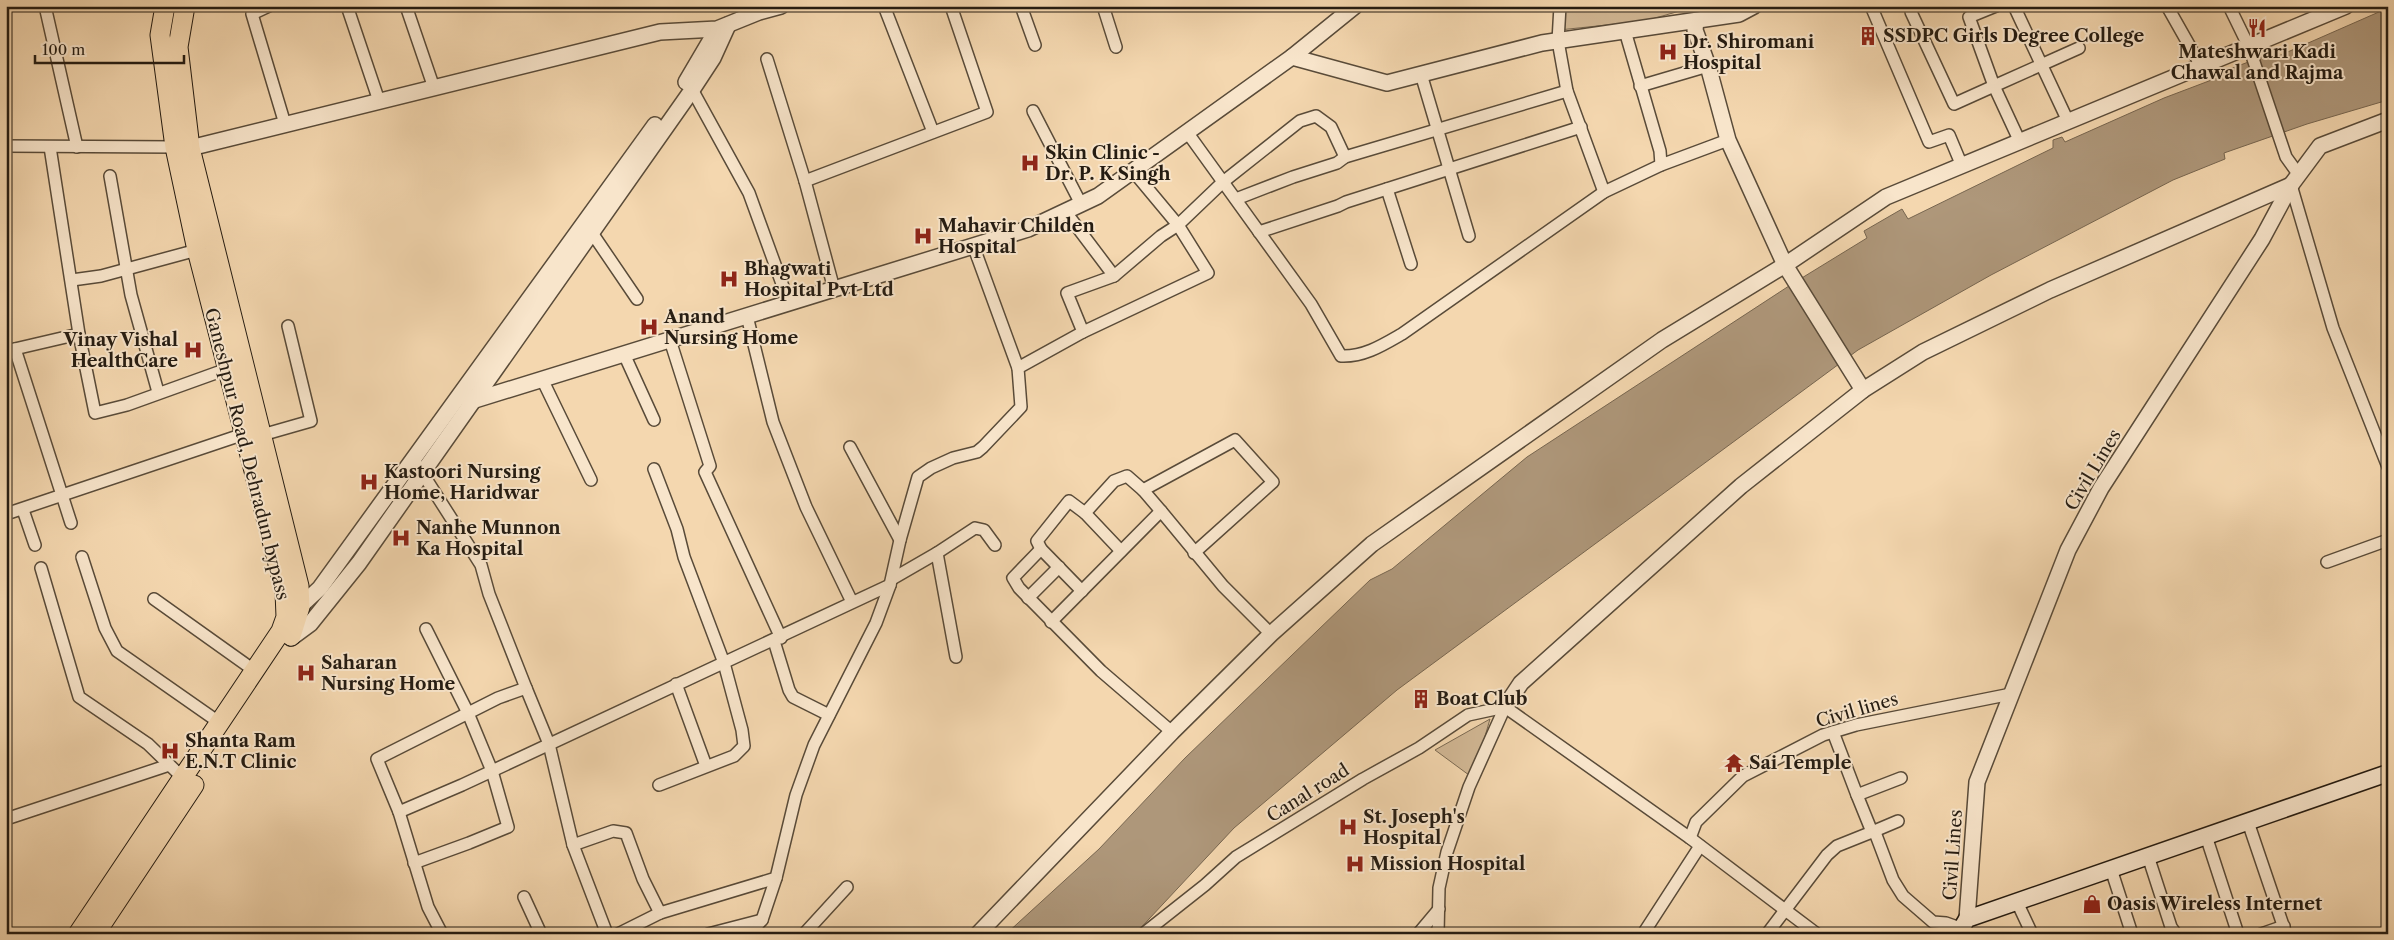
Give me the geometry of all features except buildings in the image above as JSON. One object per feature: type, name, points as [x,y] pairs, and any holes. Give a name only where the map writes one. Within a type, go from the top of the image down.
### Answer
[{"type":"main road","name":"Ganeshpur Road, Dehradun bypass","points":[[78,934],[176,772],[220,723],[293,612],[284,591],[253,434],[227,369],[196,250],[182,147],[160,34],[165,6]]},
{"type":"main road","points":[[185,6],[178,47],[182,147],[253,434]]},
{"type":"main road","points":[[95,934],[291,638],[293,612]]},
{"type":"main road","points":[[1962,927],[2017,902],[2388,773]]},
{"type":"street","points":[[46,6],[77,147]]},
{"type":"street","points":[[269,6],[252,14],[285,124]]},
{"type":"street","points":[[347,6],[379,101]]},
{"type":"street","points":[[406,6],[434,88]]},
{"type":"street","points":[[6,146],[182,147],[285,124],[660,32],[722,27],[759,12],[781,6]]},
{"type":"street","points":[[884,6],[933,132]]},
{"type":"street","points":[[805,181],[987,112],[951,6]]},
{"type":"street","points":[[1021,6],[1035,45]]},
{"type":"street","points":[[1103,6],[1116,47]]},
{"type":"street","points":[[293,612],[320,588],[414,460],[468,398],[542,380],[1028,229],[1098,196],[1292,57],[1355,6]]},
{"type":"street","points":[[1560,6],[1558,41],[1567,91],[1582,127],[1604,192]]},
{"type":"street","points":[[1292,57],[1387,83],[1558,41],[1739,14],[1754,6]]},
{"type":"street","points":[[1871,6],[1929,142],[1949,135],[1962,166]]},
{"type":"street","points":[[2014,6],[2066,117]]},
{"type":"street","points":[[2166,6],[2201,66]]},
{"type":"street","points":[[2229,6],[2250,51],[2295,180],[2333,328],[2388,467]]},
{"type":"street","points":[[978,934],[1172,732],[1272,634],[1372,544],[1662,340],[1785,264],[1886,198],[2201,66],[2250,51],[2346,6]]},
{"type":"street","points":[[1993,7],[1969,17],[1994,86],[2020,142]]},
{"type":"street","points":[[1911,12],[1954,104],[2079,48]]},
{"type":"street","points":[[1696,21],[1695,30],[1708,66],[1728,140],[1785,264],[1864,390]]},
{"type":"street","points":[[291,638],[310,624],[359,564],[423,474],[468,398],[689,85],[722,27]]},
{"type":"street","points":[[1625,31],[1660,152],[1661,165]]},
{"type":"street","points":[[767,59],[805,181],[834,289]]},
{"type":"street","points":[[1640,86],[1708,66]]},
{"type":"street","points":[[1421,74],[1469,236]]},
{"type":"street","points":[[689,85],[749,193],[789,303]]},
{"type":"street","points":[[1236,199],[1293,177],[1337,163],[1345,157],[1567,91]]},
{"type":"street","points":[[1033,111],[1081,204]]},
{"type":"street","points":[[1083,332],[1067,293],[1114,276],[1161,236],[1178,225],[1223,182],[1300,121],[1316,116],[1330,127],[1345,157]]},
{"type":"street","name":"Civil Lines","points":[[1962,927],[1977,782],[2068,550],[2101,488],[2262,239],[2295,180],[2320,146],[2388,120]]},
{"type":"street","points":[[1259,232],[1582,127]]},
{"type":"street","points":[[1188,132],[1310,304],[1341,356],[1374,350],[1402,334],[1604,192],[1661,165],[1728,140]]},
{"type":"street","points":[[50,147],[79,334],[95,413],[127,406],[158,392],[227,369]]},
{"type":"street","points":[[1018,368],[1083,332],[1208,273],[1178,225],[1133,171]]},
{"type":"street","points":[[110,176],[128,267],[131,295],[158,392]]},
{"type":"street","points":[[1438,934],[1439,888],[1448,852],[1469,787],[1505,707],[1520,683],[1741,486],[1864,390],[1923,352],[2050,290],[2295,180]]},
{"type":"street","points":[[1388,189],[1411,264]]},
{"type":"street","points":[[1065,212],[1114,276]]},
{"type":"street","points":[[589,229],[636,300]]},
{"type":"street","points":[[749,934],[762,920],[776,878],[796,795],[814,745],[876,623],[891,582],[900,540],[918,477],[954,458],[977,452],[1021,407],[1018,368],[973,245]]},
{"type":"street","points":[[72,280],[101,276],[128,267],[196,250]]},
{"type":"street","points":[[747,316],[773,422],[806,507],[852,602]]},
{"type":"street","points":[[6,514],[253,434],[311,421],[288,326]]},
{"type":"street","points":[[70,523],[10,350],[79,334]]},
{"type":"street","points":[[670,340],[710,466],[704,472],[777,639],[789,690],[793,696],[829,714]]},
{"type":"street","points":[[624,354],[654,420]]},
{"type":"street","points":[[542,380],[591,480]]},
{"type":"street","points":[[1143,490],[1236,440],[1272,482],[1194,554]]},
{"type":"street","points":[[850,447],[900,540]]},
{"type":"street","points":[[414,460],[481,565],[488,594],[548,744],[573,845],[607,934]]},
{"type":"street","points":[[654,469],[677,528],[684,557],[724,663],[742,730],[744,746],[734,756],[659,785]]},
{"type":"street","points":[[1085,513],[1114,481],[1127,476],[1143,490],[1194,554],[1223,586],[1272,634]]},
{"type":"street","points":[[1082,591],[1040,549],[1037,541],[1069,501],[1085,513],[1121,551]]},
{"type":"street","points":[[23,510],[35,545]]},
{"type":"street","points":[[1051,622],[1161,511]]},
{"type":"street","points":[[399,812],[777,639],[891,582],[975,528],[984,530],[995,545]]},
{"type":"street","points":[[2327,562],[2388,540]]},
{"type":"street","points":[[1040,549],[1014,578],[1028,598],[1101,671],[1172,732]]},
{"type":"street","points":[[937,554],[956,657]]},
{"type":"street","points":[[82,557],[105,628],[117,651],[220,723]]},
{"type":"street","points":[[1028,598],[1058,567]]},
{"type":"street","points":[[6,819],[176,772],[148,744],[79,697],[41,568]]},
{"type":"street","points":[[154,599],[255,671]]},
{"type":"street","points":[[414,863],[469,844],[508,826],[492,771],[468,713],[426,629]]},
{"type":"street","points":[[676,684],[706,766]]},
{"type":"street","points":[[442,934],[428,907],[399,812],[378,759],[468,713],[526,688]]},
{"type":"street","name":"Civil lines","points":[[1690,838],[1696,822],[1722,795],[1744,776],[1764,764],[1833,732],[1856,724],[2011,694]]},
{"type":"street","points":[[1505,707],[1690,838],[1818,934]]},
{"type":"street","name":"Canal road","points":[[1143,934],[1205,885],[1236,857],[1363,779],[1419,748],[1468,715],[1505,707]]},
{"type":"street","points":[[1833,732],[1872,832],[1876,835],[1892,880],[1903,896],[1933,922],[1962,927]]},
{"type":"street","points":[[1857,795],[1902,778]]},
{"type":"street","points":[[1767,934],[1837,846],[1898,822]]},
{"type":"street","points":[[2248,822],[2285,930],[2260,934]]},
{"type":"street","points":[[573,845],[613,831],[626,833],[643,879],[660,913]]},
{"type":"street","points":[[2206,836],[2238,934]]},
{"type":"street","points":[[1643,934],[1700,846]]},
{"type":"street","points":[[2148,856],[2171,927],[2176,934]]},
{"type":"street","points":[[2111,869],[2132,934]]},
{"type":"street","points":[[618,934],[660,913],[776,878]]},
{"type":"street","points":[[808,933],[847,886]]},
{"type":"street","points":[[524,897],[541,934]]},
{"type":"street","points":[[2017,902],[2032,934]]},
{"type":"street","points":[[1418,934],[1438,909]]},
{"type":"street","points":[[708,934],[762,920]]},
{"type":"shaded area","points":[[1561,6],[1697,6],[1645,21],[1559,30]]},
{"type":"shaded area","points":[[2388,8],[2388,100],[2307,124],[2224,153],[2225,159],[2173,180],[1991,275],[1858,350],[1397,690],[1234,828],[1135,934],[1006,934],[1099,849],[1185,758],[1370,580],[1392,569],[1527,457],[1792,284],[1867,238],[1864,231],[1902,209],[1908,219],[2053,148],[2053,140],[2062,137],[2065,142],[2164,98],[2230,73],[2230,69],[2272,53],[2274,58]]},
{"type":"shaded area","points":[[1490,719],[1473,778],[1435,750]]},
{"type":"place","name":"Mateshwari Kadi Chawal and Rajma","points":[[2257,28]]},
{"type":"place","name":"SSDPC Girls Degree College","points":[[1868,36]]},
{"type":"place","name":"Dr. Shiromani Hospital","points":[[1668,52]]},
{"type":"place","name":"Skin Clinic - Dr. P. K Singh","points":[[1030,163]]},
{"type":"place","name":"Mahavir Childen Hospital","points":[[923,236]]},
{"type":"place","name":"Bhagwati Hospital Pvt Ltd","points":[[729,279]]},
{"type":"place","name":"Anand Nursing Home","points":[[649,327]]},
{"type":"place","name":"Vinay Vishal HealthCare","points":[[193,350]]},
{"type":"place","name":"Kastoori Nursing Home, Haridwar","points":[[369,482]]},
{"type":"place","name":"Nanhe Munnon Ka Hospital","points":[[401,538]]},
{"type":"place","name":"Saharan Nursing Home","points":[[306,673]]},
{"type":"place","name":"Boat Club","points":[[1421,699]]},
{"type":"place","name":"Shanta Ram E.N.T Clinic","points":[[170,751]]},
{"type":"place","name":"Sai Temple","points":[[1734,763]]},
{"type":"place","name":"St. Joseph's Hospital","points":[[1348,827]]},
{"type":"place","name":"Mission Hospital","points":[[1355,864]]},
{"type":"place","name":"Oasis Wireless Internet","points":[[2092,904]]}]
